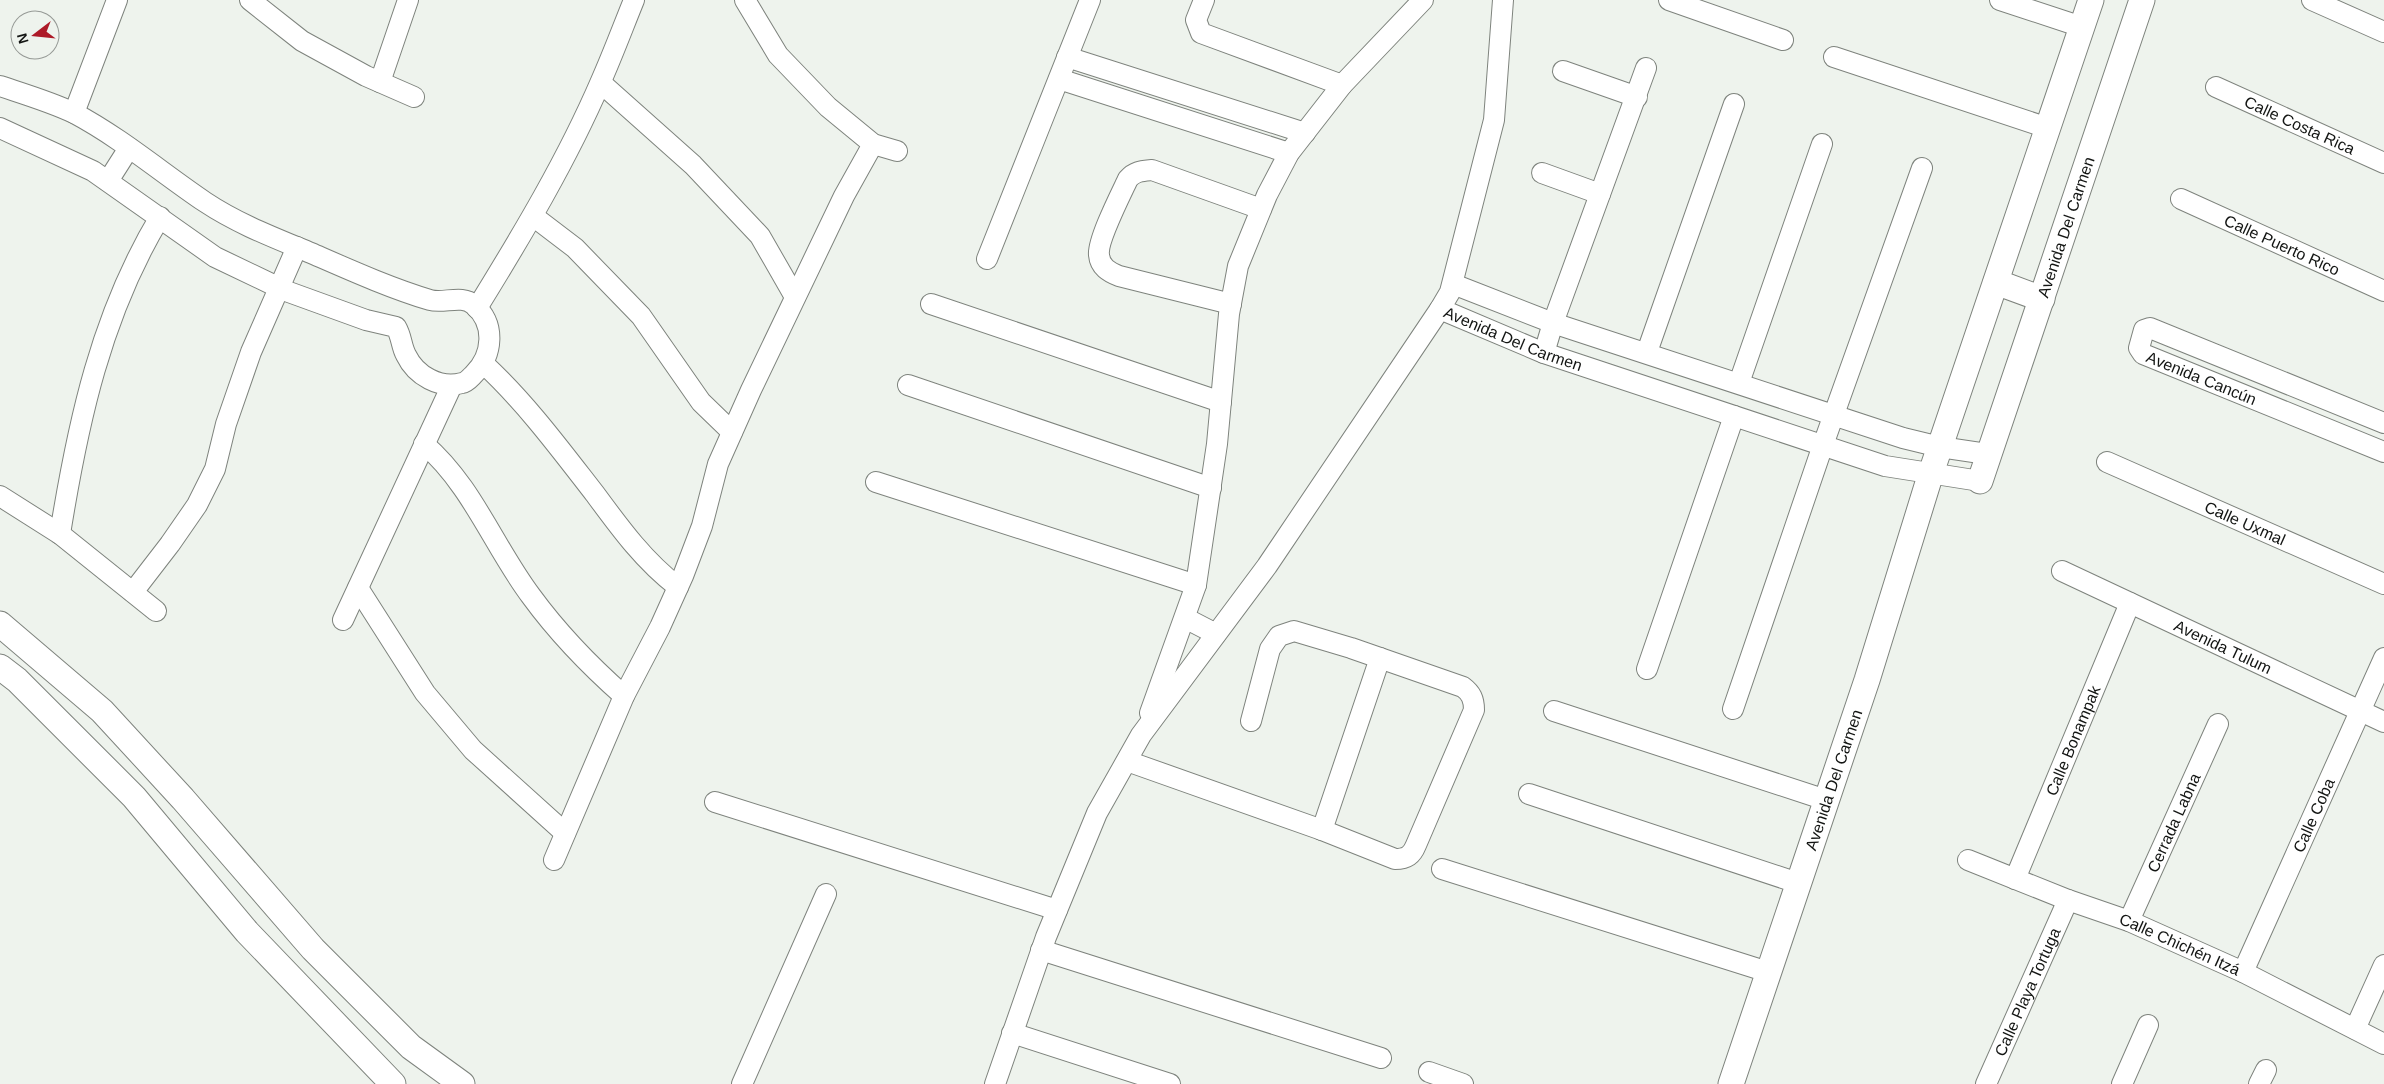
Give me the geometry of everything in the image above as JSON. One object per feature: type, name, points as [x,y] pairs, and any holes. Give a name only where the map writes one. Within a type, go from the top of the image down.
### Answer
[{"type":"main road","name":"Avenida Del Carmen","points":[[1731,1084],[1866,680],[1931,473],[2091,0]]},
{"type":"main road","name":"Avenida Del Carmen","points":[[1980,481],[1987,454],[2042,299],[2142,0]]},
{"type":"main road","points":[[1996,282],[2042,299]]},
{"type":"main road","points":[[0,624],[102,711],[183,799],[313,949],[411,1047],[462,1084]]},
{"type":"main road","points":[[0,667],[17,680],[134,797],[247,932],[393,1084]]},
{"type":"street","points":[[74,113],[117,0]]},
{"type":"street","points":[[250,0],[302,41],[380,82],[414,97]]},
{"type":"street","points":[[380,82],[408,0]]},
{"type":"street","points":[[477,308],[533,216],[601,83],[634,0]]},
{"type":"street","points":[[745,0],[778,55],[828,106],[873,144],[896,150]]},
{"type":"street","points":[[987,259],[1090,0]]},
{"type":"street","points":[[1204,0],[1196,20],[1202,33],[1342,85]]},
{"type":"street","points":[[994,1084],[1041,950],[1096,813],[1141,735],[1196,585],[1211,488],[1231,304],[1238,266],[1261,209],[1289,153],[1342,85],[1423,0]]},
{"type":"street","points":[[1453,284],[1494,120],[1503,0]]},
{"type":"street","points":[[1669,0],[1783,40]]},
{"type":"street","points":[[2000,0],[2082,27]]},
{"type":"street","points":[[2312,0],[2384,32]]},
{"type":"street","points":[[1067,57],[1305,133]]},
{"type":"street","points":[[1834,57],[2048,128]]},
{"type":"street","points":[[1544,353],[1553,322],[1637,97],[1646,68]]},
{"type":"street","points":[[1563,71],[1637,97]]},
{"type":"street","points":[[1059,79],[1289,153]]},
{"type":"street","points":[[601,83],[693,164],[760,236],[796,297]]},
{"type":"street","points":[[0,86],[74,113],[129,148],[207,204],[260,232],[433,301],[454,299],[473,304],[485,317],[491,338],[484,364],[465,382],[452,385],[438,384],[418,371],[406,355],[401,336],[396,328],[366,320],[279,288],[215,257],[93,171],[0,128]]},
{"type":"street","name":"Calle Costa Rica","points":[[2216,87],[2384,163]]},
{"type":"street","points":[[1647,352],[1734,104]]},
{"type":"street","points":[[554,860],[624,696],[678,588],[702,526],[718,464],[732,432],[844,196],[873,144]]},
{"type":"street","points":[[1739,383],[1822,144]]},
{"type":"street","points":[[108,181],[129,148]]},
{"type":"street","points":[[1733,709],[1823,445],[1922,168]]},
{"type":"street","points":[[1231,304],[1119,276],[1107,270],[1101,262],[1099,248],[1128,179],[1133,173],[1141,171],[1152,170],[1261,209]]},
{"type":"street","points":[[1542,174],[1600,194]]},
{"type":"street","name":"Calle Puerto Rico","points":[[2182,199],[2384,291]]},
{"type":"street","points":[[533,216],[575,248],[641,316],[701,402],[732,432]]},
{"type":"street","points":[[60,534],[74,448],[102,343],[142,247],[160,217]]},
{"type":"street","points":[[133,592],[197,505],[215,469],[226,424],[251,352],[297,248]]},
{"type":"street","name":"Avenida Del Carmen","points":[[1980,481],[1885,466],[1544,353],[1440,309],[1453,284],[1553,322],[1903,438],[1940,447],[1987,454]]},
{"type":"street","points":[[931,304],[1221,402]]},
{"type":"street","points":[[1141,735],[1266,566],[1440,309]]},
{"type":"street","name":"Avenida Cancún","points":[[2384,422],[2150,328],[2144,330],[2139,348],[2143,354],[2384,452]]},
{"type":"street","points":[[484,364],[510,388],[655,570],[678,588]]},
{"type":"street","points":[[343,620],[452,385]]},
{"type":"street","points":[[908,385],[1211,488]]},
{"type":"street","points":[[1647,670],[1734,416]]},
{"type":"street","points":[[424,444],[438,456],[481,514],[530,596],[587,663],[624,696]]},
{"type":"street","name":"Calle Uxmal","points":[[2107,462],[2384,584]]},
{"type":"street","points":[[876,482],[1196,585]]},
{"type":"street","points":[[0,496],[60,534],[156,611]]},
{"type":"street","name":"Avenida Tulum","points":[[2062,571],[2384,722]]},
{"type":"street","points":[[358,588],[425,693],[473,750],[565,833]]},
{"type":"street","name":"Calle Bonampak","points":[[2015,879],[2130,603]]},
{"type":"street","points":[[1184,618],[1216,634]]},
{"type":"street","points":[[1127,761],[1322,830],[1395,859],[1408,857],[1416,845],[1474,710],[1473,698],[1463,687],[1294,631],[1279,636],[1270,649],[1251,721]]},
{"type":"street","points":[[1322,830],[1380,658]]},
{"type":"street","name":"Calle Coba","points":[[2243,972],[2384,658]]},
{"type":"street","points":[[1554,711],[1826,800]]},
{"type":"street","name":"Cerrada Labna","points":[[2129,921],[2218,724]]},
{"type":"street","points":[[1529,794],[1798,882]]},
{"type":"street","points":[[716,802],[1057,910]]},
{"type":"street","name":"Calle Chichén Itzá","points":[[1968,860],[2068,900],[2129,921],[2243,972],[2384,1044]]},
{"type":"street","points":[[1442,870],[1768,972]]},
{"type":"street","points":[[742,1084],[826,894]]},
{"type":"street","name":"Calle Playa Tortuga","points":[[1986,1084],[2068,900]]},
{"type":"street","points":[[1041,950],[1381,1058]]},
{"type":"street","points":[[2355,1029],[2384,965]]},
{"type":"street","points":[[2122,1084],[2148,1025]]},
{"type":"street","points":[[1012,1033],[1170,1084]]},
{"type":"street","points":[[1429,1072],[1463,1084]]}]
